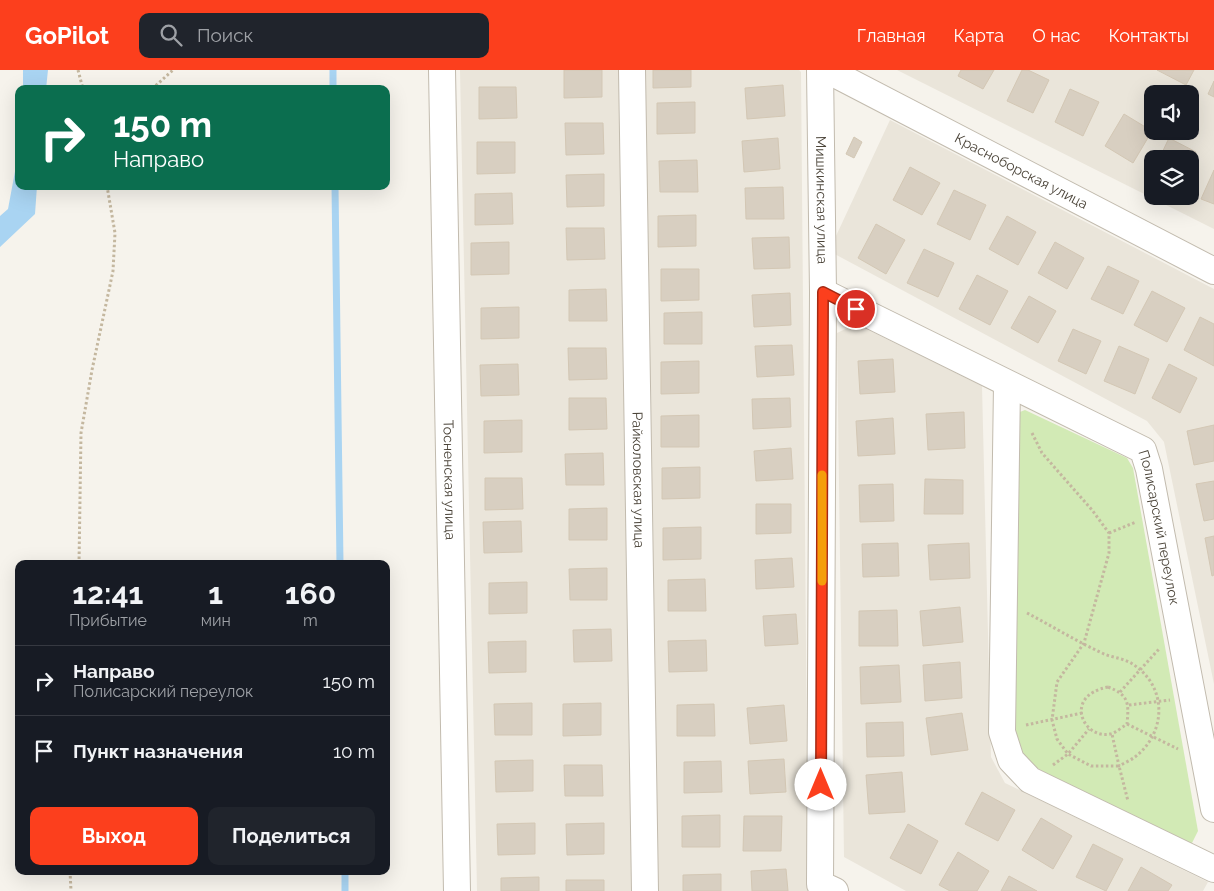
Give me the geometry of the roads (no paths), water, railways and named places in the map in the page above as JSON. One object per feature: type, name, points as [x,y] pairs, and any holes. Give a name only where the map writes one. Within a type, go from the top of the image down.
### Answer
[{"type":"street","name":"Тосненская улица","points":[[442,70],[457,891]]},
{"type":"street","name":"Райколовская улица","points":[[632,70],[645,891]]},
{"type":"street","name":"Мишкинская улица","points":[[820,70],[823,292],[820,884],[835,891]]},
{"type":"street","name":"Красноборская улица","points":[[828,70],[1214,271]]},
{"type":"street","name":"Полисарский переулок","points":[[823,292],[1143,450],[1149,469],[1214,808]]},
{"type":"street","points":[[1008,385],[1002,732],[1012,760],[1030,780],[1214,869]]},
{"type":"water","points":[[23,70],[48,70],[46,85],[23,85]]},
{"type":"water","points":[[15,171],[15,190],[37,190],[35,214],[0,247],[0,216],[8,209]]},
{"type":"waterway","points":[[333,70],[333,85]]},
{"type":"waterway","points":[[335,190],[340,560]]},
{"type":"waterway","points":[[345,875],[345,891]]}]
